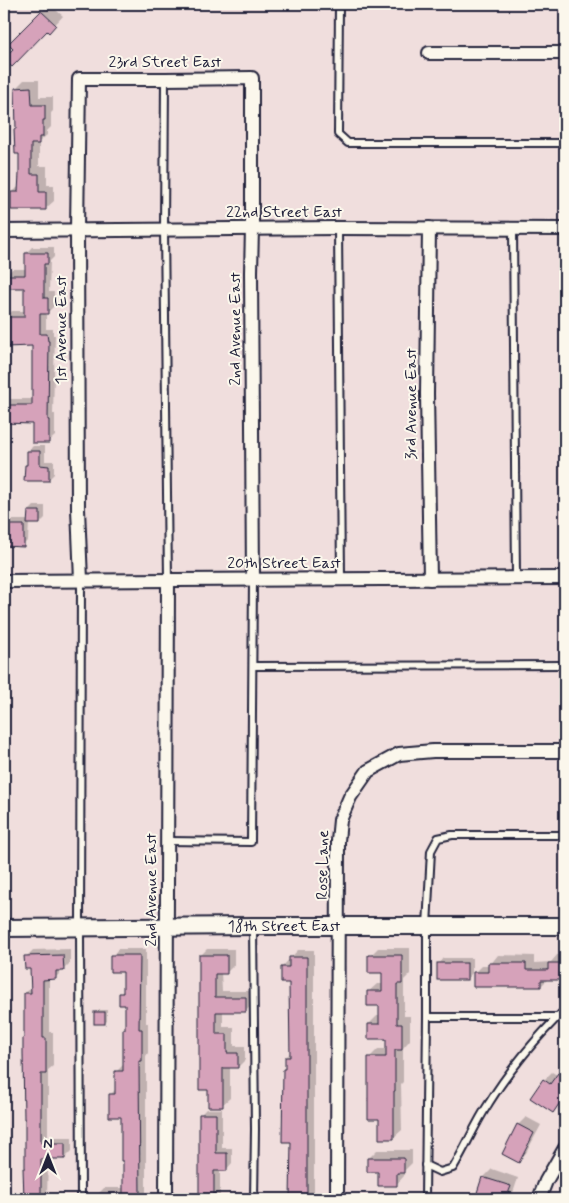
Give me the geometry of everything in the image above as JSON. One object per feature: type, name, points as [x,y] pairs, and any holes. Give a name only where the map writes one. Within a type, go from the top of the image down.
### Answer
[{"type":"street","points":[[429,53],[565,53]]},
{"type":"street","name":"23rd Street East","points":[[78,79],[252,78]]},
{"type":"street","name":"2nd Avenue East","points":[[252,78],[253,580]]},
{"type":"street","name":"1st Avenue East","points":[[78,79],[78,509],[81,580]]},
{"type":"street","name":"22nd Street East","points":[[4,231],[252,228],[565,229]]},
{"type":"street","name":"3rd Avenue East","points":[[428,228],[427,394],[430,579]]},
{"type":"street","name":"20th Street East","points":[[4,580],[565,578]]},
{"type":"street","name":"2nd Avenue East","points":[[166,1199],[168,580]]},
{"type":"street","name":"Rose Lane","points":[[337,1199],[338,841],[340,820],[350,797],[368,771],[398,754],[433,751],[565,751]]},
{"type":"street","name":"18th Street East","points":[[4,928],[565,926]]},
{"type":"street","points":[[539,1199],[546,1181],[565,1148]]},
{"type":"lane","points":[[338,4],[338,134],[348,143],[565,143]]},
{"type":"lane","points":[[165,79],[164,229],[168,580]]},
{"type":"lane","points":[[338,228],[341,579]]},
{"type":"lane","points":[[513,229],[516,578]]},
{"type":"lane","points":[[81,580],[81,1199]]},
{"type":"lane","points":[[167,841],[251,842],[253,580]]},
{"type":"lane","points":[[253,666],[565,665]]},
{"type":"lane","points":[[425,1199],[427,926],[432,850],[438,838],[452,835],[565,835]]},
{"type":"lane","points":[[254,926],[254,1199]]},
{"type":"lane","points":[[425,1165],[440,1172],[453,1168],[464,1151],[488,1103],[526,1053],[565,1010]]},
{"type":"lane","points":[[427,1017],[558,1017]]},
{"type":"building","points":[[41,11],[56,25],[49,33],[47,31],[12,67],[4,60],[13,49],[8,44]]},
{"type":"building","points":[[31,87],[32,105],[45,105],[43,137],[39,137],[39,144],[31,144],[31,174],[39,174],[39,192],[46,192],[46,210],[11,210],[11,192],[18,192],[19,174],[19,154],[15,154],[15,88]]},
{"type":"building","points":[[25,253],[48,253],[48,264],[44,264],[44,298],[48,298],[48,314],[40,314],[40,334],[47,334],[49,341],[49,443],[32,443],[32,424],[4,423],[4,405],[32,405],[32,346],[5,347],[5,317],[24,317],[24,288],[4,288],[5,275],[25,275]]},
{"type":"building","points":[[27,451],[40,451],[40,465],[49,466],[49,481],[24,481]]},
{"type":"building","points":[[28,511],[40,511],[40,524],[27,524]]},
{"type":"building","points":[[5,525],[24,525],[24,547],[4,546]]},
{"type":"building","points":[[63,955],[64,971],[56,971],[56,979],[43,980],[43,1038],[46,1038],[46,1074],[41,1074],[41,1143],[65,1143],[65,1159],[41,1159],[41,1199],[24,1199],[24,993],[31,993],[30,969],[25,969],[24,956]]},
{"type":"building","points":[[110,955],[140,955],[139,1029],[142,1029],[142,1061],[139,1061],[140,1199],[123,1199],[121,1117],[109,1117],[109,1094],[115,1094],[115,1071],[123,1071],[123,1029],[125,1029],[125,1005],[119,1005],[119,993],[123,993],[123,972],[110,972]]},
{"type":"building","points":[[199,955],[227,955],[227,974],[215,974],[215,997],[246,997],[246,1012],[216,1012],[216,1034],[227,1034],[227,1053],[238,1053],[238,1068],[223,1068],[223,1107],[208,1107],[208,1090],[199,1090]]},
{"type":"building","points":[[368,955],[402,955],[402,984],[397,984],[397,1024],[402,1024],[402,1050],[395,1050],[394,1139],[379,1139],[379,1119],[368,1119],[368,1057],[386,1057],[386,1039],[368,1039],[368,1024],[379,1024],[379,1006],[367,1006],[367,991],[382,991],[382,973],[368,973]]},
{"type":"building","points":[[289,957],[307,957],[307,1199],[290,1199],[291,1142],[282,1142],[283,1069],[285,1069],[285,1057],[290,1057],[289,983],[281,983],[281,967],[289,967]]},
{"type":"building","points":[[437,963],[467,963],[467,980],[437,980]]},
{"type":"building","points":[[488,963],[526,963],[526,970],[548,970],[548,963],[565,963],[565,980],[541,980],[541,987],[473,987],[473,972],[488,972]]},
{"type":"building","points":[[94,1012],[105,1012],[105,1024],[94,1024]]},
{"type":"building","points":[[558,1073],[565,1078],[565,1095],[553,1113],[530,1098],[543,1079],[550,1084]]},
{"type":"building","points":[[199,1114],[216,1114],[216,1153],[227,1153],[227,1171],[214,1171],[214,1199],[199,1199]]},
{"type":"building","points":[[517,1124],[534,1133],[519,1163],[502,1154]]},
{"type":"building","points":[[367,1158],[404,1158],[404,1173],[397,1173],[397,1186],[378,1186],[378,1172],[367,1172]]},
{"type":"building","points":[[482,1177],[511,1186],[506,1199],[475,1199]]}]
